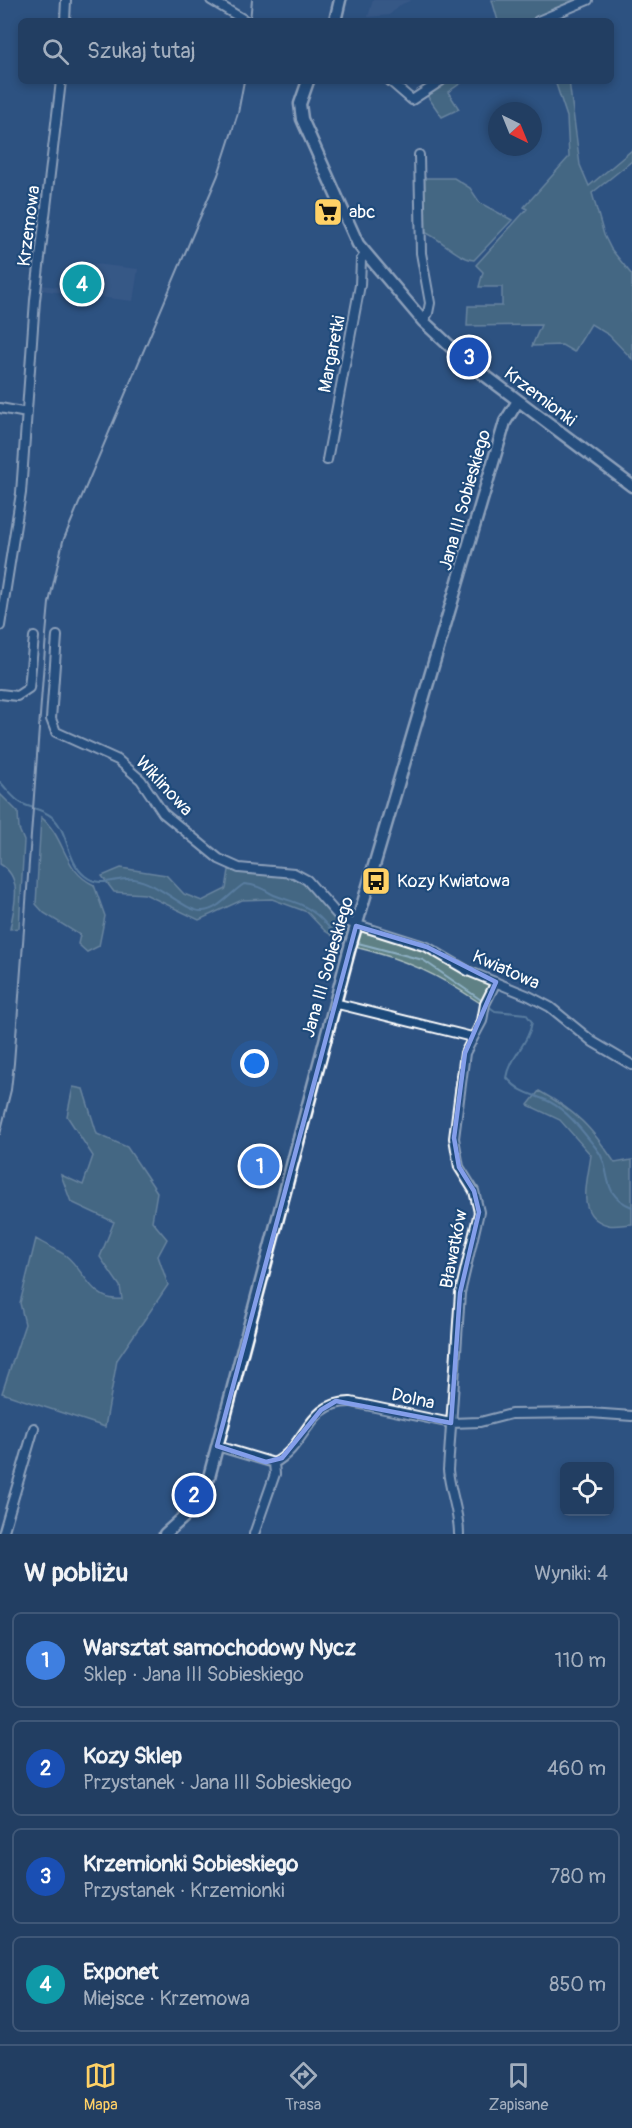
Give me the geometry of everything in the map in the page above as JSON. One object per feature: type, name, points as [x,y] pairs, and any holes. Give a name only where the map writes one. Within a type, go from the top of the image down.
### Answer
[{"type":"street","points":[[65,18],[66,0]]},
{"type":"street","points":[[211,0],[241,18]]},
{"type":"street","points":[[336,18],[340,0]]},
{"type":"street","points":[[545,18],[588,0]]},
{"type":"street","name":"Krzemowa","points":[[0,626],[21,493],[35,300],[61,84]]},
{"type":"street","name":"Krzemionki","points":[[307,84],[300,104],[302,119],[354,236],[365,254],[423,321],[457,354],[632,486]]},
{"type":"street","points":[[393,84],[412,100],[436,84]]},
{"type":"street","points":[[419,155],[421,253],[430,303],[428,314],[423,321]]},
{"type":"street","name":"Margaretki","points":[[327,460],[360,285],[361,260],[365,254]]},
{"type":"street","name":"Jana III Sobieskiego","points":[[165,1534],[188,1515],[200,1498],[217,1446],[356,926],[505,422],[518,401]]},
{"type":"street","points":[[0,408],[27,413]]},
{"type":"street","name":"Wiklinowa","points":[[57,636],[51,719],[56,732],[118,760],[141,780],[163,813],[219,860],[239,868],[294,873],[307,880],[342,920],[356,926]]},
{"type":"street","points":[[0,694],[17,696],[29,688],[34,637]]},
{"type":"street","name":"Kwiatowa","points":[[356,926],[427,947],[468,971],[550,1007],[593,1042],[632,1065]]},
{"type":"street","name":"Bławatków","points":[[459,1534],[456,1500],[449,1482],[448,1470],[460,1293],[479,1212],[474,1191],[459,1167],[454,1138],[462,1072],[472,1037],[482,1021],[485,1004],[496,982]]},
{"type":"street","points":[[334,1003],[472,1037]]},
{"type":"street","name":"Dolna","points":[[274,1463],[289,1452],[321,1410],[336,1401],[351,1402],[451,1423],[480,1422],[511,1414],[632,1416]]},
{"type":"street","points":[[3,1534],[34,1428]]},
{"type":"street","points":[[217,1446],[274,1463],[275,1474],[254,1534]]},
{"type":"highlighted area","points":[[356,926],[427,947],[496,982],[465,1053],[454,1138],[459,1167],[474,1191],[479,1212],[460,1293],[451,1423],[336,1401],[321,1410],[282,1458],[266,1462],[217,1446]]},
{"type":"shaded area","points":[[373,0],[412,0],[402,4],[389,15],[368,17]]},
{"type":"shaded area","points":[[76,262],[138,269],[133,301],[40,290],[41,285],[73,289]]},
{"type":"green space","points":[[492,0],[585,0],[541,18],[497,18]]},
{"type":"green space","points":[[441,84],[460,84],[448,92],[459,109],[442,117],[426,94]]},
{"type":"green space","points":[[556,84],[569,84],[580,165],[589,186],[632,150],[632,161],[592,193],[604,235],[611,249],[632,275],[632,359],[609,335],[591,324],[574,352],[562,345],[532,346],[541,325],[467,326],[468,306],[502,306],[502,287],[479,287],[483,272],[476,265],[527,209],[524,207],[569,157],[567,117]]},
{"type":"green space","points":[[423,178],[454,178],[470,188],[480,203],[512,220],[474,260],[468,259],[424,232]]},
{"type":"green space","points":[[0,794],[18,812],[19,829],[24,841],[19,928],[10,929],[15,902],[15,885],[7,870],[0,864]]},
{"type":"green space","points":[[41,817],[49,825],[76,871],[94,885],[105,916],[99,946],[87,952],[78,944],[80,935],[44,913],[36,904]]},
{"type":"green space","points":[[121,868],[166,875],[184,894],[202,901],[226,889],[229,870],[291,876],[305,885],[335,916],[351,928],[347,945],[325,931],[307,912],[272,899],[242,900],[199,920],[145,894],[114,892],[102,876]]},
{"type":"green space","points":[[360,931],[426,950],[491,985],[480,1003],[420,969],[355,947]]},
{"type":"green space","points":[[73,1087],[83,1089],[97,1134],[127,1147],[157,1192],[152,1221],[167,1239],[158,1256],[168,1285],[117,1360],[105,1427],[2,1393],[25,1324],[20,1303],[36,1239],[65,1255],[103,1296],[122,1299],[120,1286],[100,1257],[114,1222],[71,1202],[61,1175],[83,1185],[93,1156],[67,1116]]},
{"type":"green space","points":[[539,1091],[564,1106],[582,1121],[615,1163],[632,1160],[632,1224],[608,1225],[591,1214],[587,1206],[586,1186],[591,1155],[560,1120],[528,1105]]},
{"type":"waterway","points":[[0,782],[20,802],[45,812],[58,823],[74,862],[79,870],[91,880],[103,882],[134,879],[153,886],[189,907],[203,911],[220,904],[244,884],[253,885],[306,907],[337,935],[345,939]]},
{"type":"waterway","points":[[358,943],[423,960],[484,1002]]},
{"type":"waterway","points":[[488,1006],[495,1011],[526,1014],[532,1022],[507,1078],[518,1088],[557,1106],[569,1117],[601,1156],[610,1188],[621,1201],[632,1207]]},
{"type":"railway","points":[[250,18],[252,0]]},
{"type":"railway","points":[[0,1134],[11,1090],[14,1063],[49,603],[63,541],[218,175],[238,113],[243,84]]},
{"type":"place","name":"abc","points":[[328,212]]},
{"type":"place","name":"Exponet","points":[[82,284]]},
{"type":"place","name":"Krzemionki Sobieskiego","points":[[469,357]]},
{"type":"place","name":"Kozy Kwiatowa","points":[[376,881]]},
{"type":"place","name":"Warsztat samochodowy Nycz","points":[[260,1166]]},
{"type":"place","name":"Kozy Sklep","points":[[194,1495]]}]
